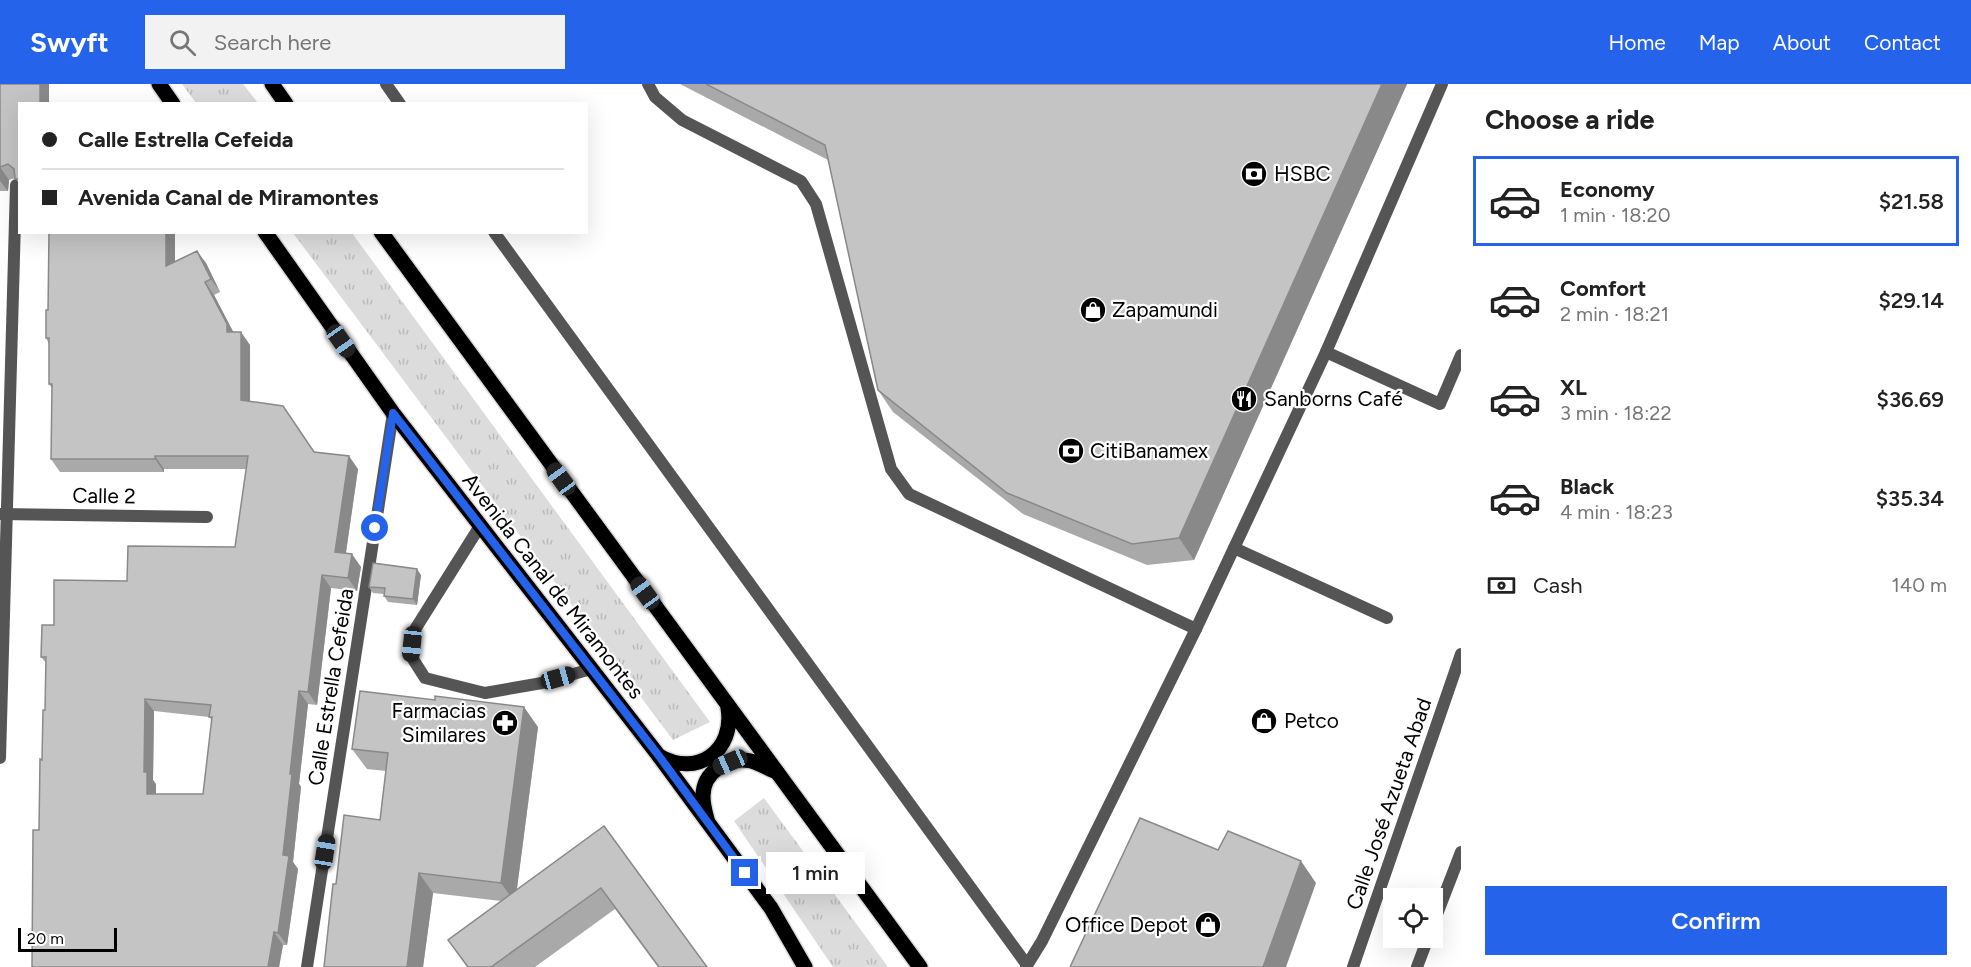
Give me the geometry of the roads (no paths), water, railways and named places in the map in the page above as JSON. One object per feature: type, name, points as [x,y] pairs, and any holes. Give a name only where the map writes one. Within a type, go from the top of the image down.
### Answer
[{"type":"main road","points":[[159,84],[172,102]]},
{"type":"main road","points":[[272,84],[285,102]]},
{"type":"main road","name":"Avenida Canal de Miramontes","points":[[266,234],[393,413],[659,756],[771,908],[805,967]]},
{"type":"main road","points":[[382,234],[920,967]]},
{"type":"main road","points":[[659,756],[681,765],[693,764],[714,754],[723,744],[729,732],[728,706]]},
{"type":"main road","points":[[707,821],[703,794],[705,783],[719,767],[730,762],[751,761],[777,772]]},
{"type":"street","points":[[386,84],[399,102]]},
{"type":"street","points":[[648,84],[655,97],[682,120],[801,182],[816,204],[891,470],[909,494],[1196,629]]},
{"type":"street","points":[[495,234],[1027,966],[1196,629],[1326,352],[1442,84]]},
{"type":"street","points":[[0,758],[3,514],[16,185]]},
{"type":"street","points":[[1326,352],[1440,404],[1461,355]]},
{"type":"street","name":"Calle Estrella Cefeida","points":[[307,967],[393,413]]},
{"type":"street","name":"Calle 2","points":[[3,514],[207,517]]},
{"type":"street","points":[[480,526],[414,631],[411,656],[425,678],[484,693],[542,683],[591,669]]},
{"type":"street","points":[[1234,548],[1387,618]]},
{"type":"street","name":"Calle José Azueta Abad","points":[[1353,967],[1461,654]]},
{"type":"street","points":[[1443,899],[1461,852]]},
{"type":"street","points":[[771,908],[788,938],[798,967]]},
{"type":"street","points":[[1417,967],[1424,948]]},
{"type":"place","name":"HSBC","points":[[1254,174]]},
{"type":"place","name":"Zapamundi","points":[[1093,310]]},
{"type":"place","name":"Sanborns Café","points":[[1244,399]]},
{"type":"place","name":"CitiBanamex","points":[[1071,451]]},
{"type":"place","name":"Petco","points":[[1264,721]]},
{"type":"place","name":"Farmacias Similares","points":[[505,723]]},
{"type":"place","name":"Office Depot","points":[[1208,925]]}]
